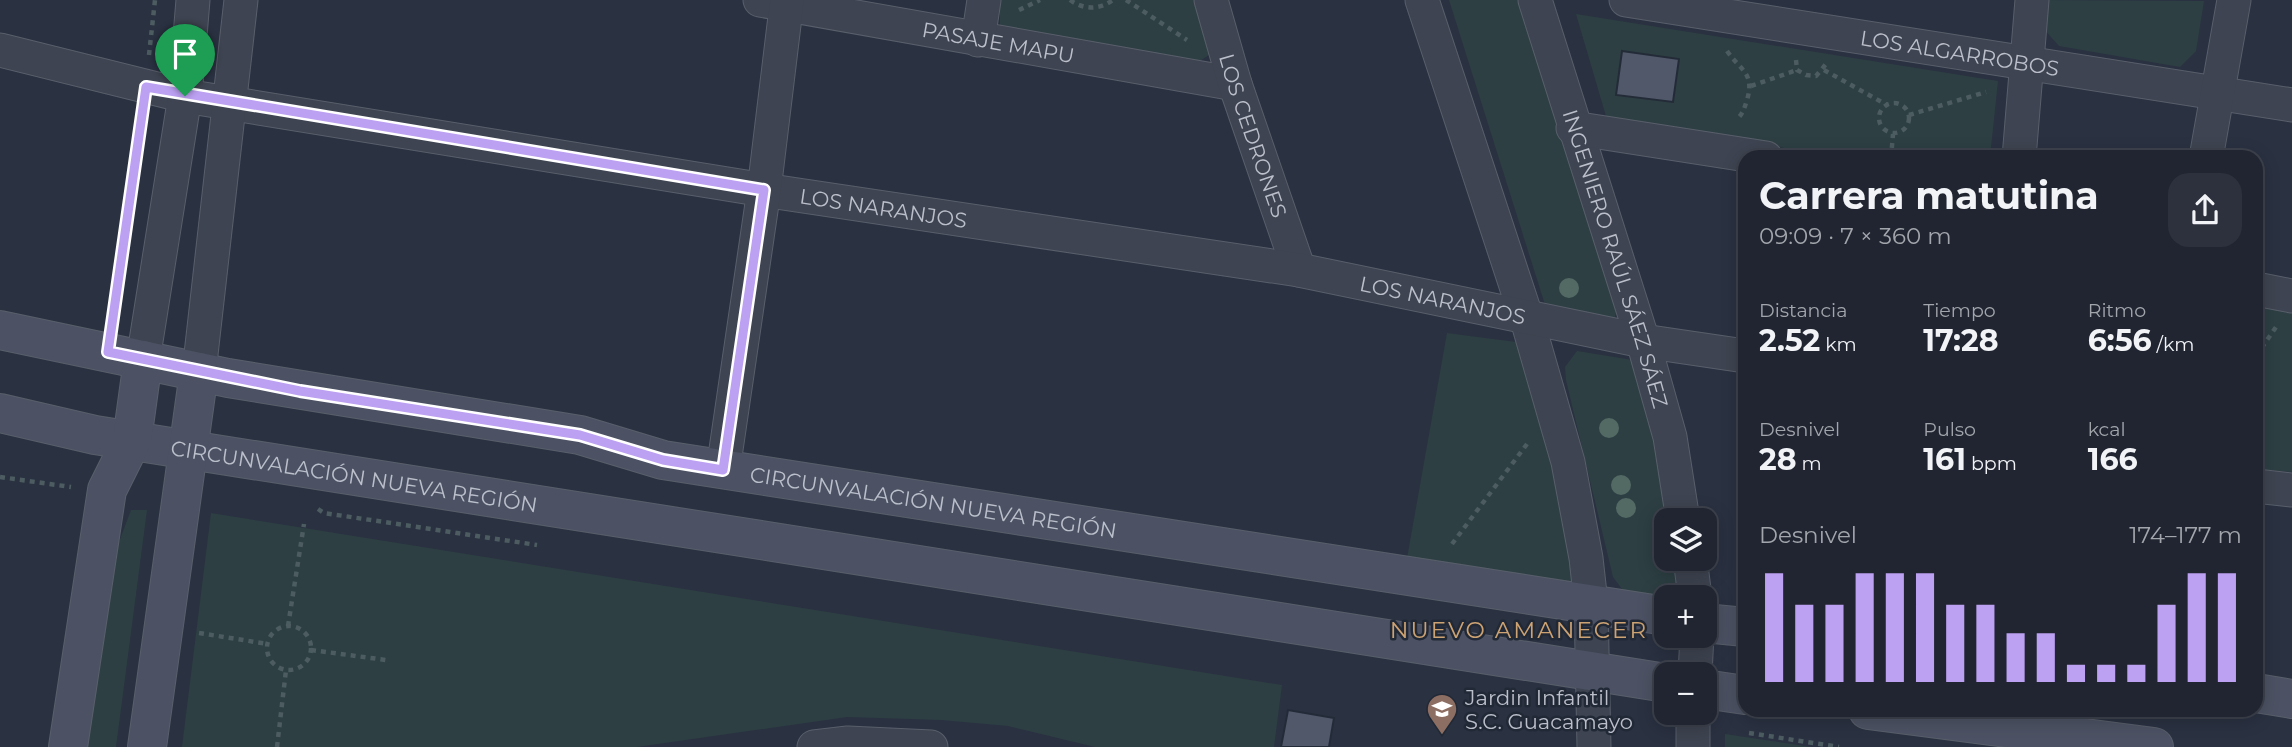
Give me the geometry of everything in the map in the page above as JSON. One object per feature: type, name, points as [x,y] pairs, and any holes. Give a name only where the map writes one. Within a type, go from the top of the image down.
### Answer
[{"type":"main road","name":"CIRCUNVALACIÓN NUEVA REGIÓN","points":[[0,330],[199,372],[580,435],[663,460],[1654,615]]},
{"type":"main road","points":[[68,747],[107,490],[132,440],[143,360]]},
{"type":"main road","points":[[147,747],[199,372]]},
{"type":"main road","name":"CIRCUNVALACIÓN NUEVA REGIÓN","points":[[0,413],[132,440],[1654,681]]},
{"type":"main road","points":[[1717,624],[1738,626]]},
{"type":"main road","points":[[1717,691],[1738,694]]},
{"type":"main road","points":[[2263,694],[2292,699]]},
{"type":"main road","points":[[1922,717],[2154,747]]},
{"type":"street","points":[[143,360],[185,96],[193,0]]},
{"type":"street","points":[[199,372],[241,0]]},
{"type":"street","points":[[978,40],[984,0]]},
{"type":"street","name":"LOS CEDRONES","points":[[1210,0],[1233,76],[1300,270]]},
{"type":"street","points":[[1422,0],[1526,316],[1568,462],[1591,603],[1594,747]]},
{"type":"street","name":"INGENIERO RAÚL SÁEZ SÁEZ","points":[[1535,0],[1573,128],[1643,341],[1670,437],[1682,508]]},
{"type":"street","name":"LOS ALGARROBOS","points":[[1626,0],[2292,105]]},
{"type":"street","points":[[2020,150],[2032,0]]},
{"type":"street","points":[[2207,150],[2234,0]]},
{"type":"street","points":[[723,470],[764,190],[778,2]]},
{"type":"street","name":"PASAJE MAPU","points":[[778,2],[978,40],[1233,76]]},
{"type":"street","name":"LOS NARANJOS","points":[[0,50],[185,96],[231,101],[764,190],[1300,270],[1643,341],[1738,355]]},
{"type":"street","points":[[1573,128],[1738,153]]},
{"type":"street","points":[[2263,290],[2292,296]]},
{"type":"street","points":[[2263,487],[2292,489]]},
{"type":"street","points":[[1693,725],[1693,747]]},
{"type":"street","points":[[814,747],[848,743],[931,747]]},
{"type":"path","points":[[124,247],[155,0]]},
{"type":"path","points":[[1070,0],[1088,8],[1100,7],[1113,0]]},
{"type":"path","points":[[1126,0],[1233,76]]},
{"type":"path","points":[[1698,147],[1743,114],[1751,86],[1748,75],[1728,54],[1707,13]]},
{"type":"path","points":[[1909,115],[1984,93],[2027,63]]},
{"type":"path","points":[[1751,86],[1797,70]]},
{"type":"path","points":[[1824,70],[1887,104],[1902,105],[1909,115],[1906,127],[1893,134]]},
{"type":"path","points":[[1887,104],[1880,111],[1879,122],[1884,130],[1893,134]]},
{"type":"path","points":[[1892,150],[1893,134]]},
{"type":"path","points":[[1451,544],[1530,439]]},
{"type":"path","points":[[288,626],[304,524]]},
{"type":"path","points":[[288,626],[302,631],[310,642],[311,649],[300,667],[286,670],[274,664],[268,644],[275,632],[288,626]]},
{"type":"path","points":[[192,632],[268,644]]},
{"type":"path","points":[[311,649],[386,660]]},
{"type":"path","points":[[277,747],[286,670]]},
{"type":"shaded area","points":[[1000,0],[1203,0],[1218,49],[1194,65],[1000,29]]},
{"type":"shaded area","points":[[1449,0],[1521,0],[1616,311],[1614,326],[1547,311]]},
{"type":"shaded area","points":[[2044,0],[2204,1],[2196,51],[2180,67],[2059,46],[2043,28]]},
{"type":"shaded area","points":[[1576,14],[1998,81],[1991,150],[1799,150],[1608,123]]},
{"type":"shaded area","points":[[2263,305],[2292,311],[2292,472],[2263,470]]},
{"type":"shaded area","points":[[1447,333],[1524,343],[1569,529],[1579,592],[1406,564]]},
{"type":"shaded area","points":[[1577,351],[1633,360],[1668,508],[1654,508],[1654,571],[1677,571],[1679,585],[1654,585],[1654,599],[1628,597],[1613,577],[1565,367]]},
{"type":"shaded area","points":[[131,510],[147,510],[116,747],[86,747],[119,542]]},
{"type":"shaded area","points":[[211,513],[1282,685],[1274,747],[1095,747],[1008,726],[941,720],[847,717],[637,747],[182,747]]},
{"type":"shaded area","points":[[1725,734],[1812,747],[1725,747]]},
{"type":"building","points":[[1622,51],[1679,59],[1673,102],[1616,95]]},
{"type":"building","points":[[1288,710],[1334,718],[1329,747],[1281,747]]},
{"type":"place","name":"Jardin Infantil S.C. Guacamayo","points":[[1442,736]]},
{"type":"district","name":"NUEVO AMANECER","points":[[1519,630]]},
{"type":"route","points":[[146,87],[185,96],[231,101],[764,190],[723,470],[663,460],[580,435],[300,391],[108,352],[146,87]]}]
